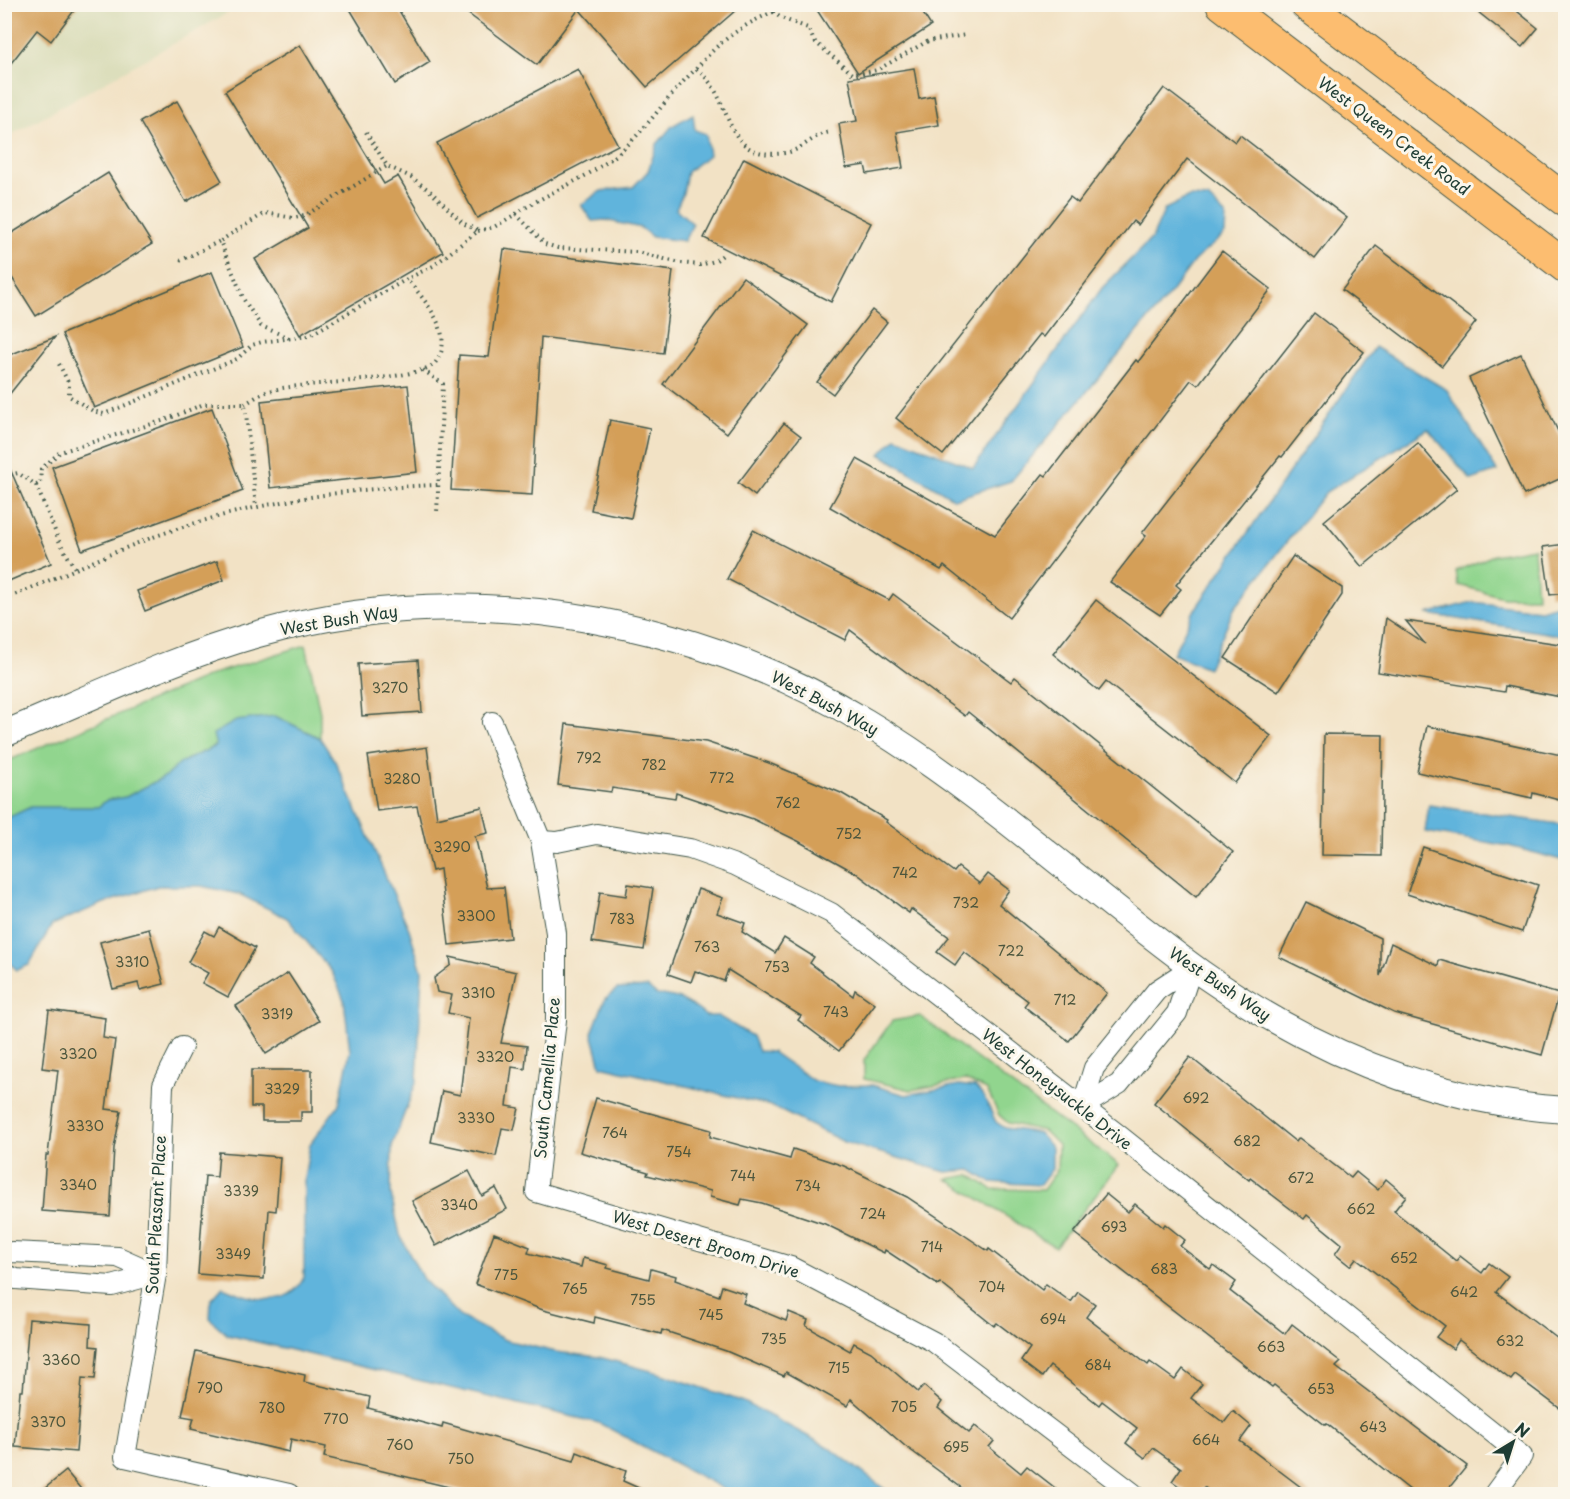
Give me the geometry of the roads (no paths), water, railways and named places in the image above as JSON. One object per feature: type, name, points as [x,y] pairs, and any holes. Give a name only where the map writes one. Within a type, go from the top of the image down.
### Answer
[{"type":"main road","name":"West Queen Creek Road","points":[[1222,4],[1566,267]]},
{"type":"main road","points":[[1306,4],[1566,201]]},
{"type":"street","name":"West Bush Way","points":[[4,734],[192,655],[260,633],[337,617],[404,610],[484,608],[555,614],[630,627],[709,648],[774,674],[868,723],[932,766],[1192,967],[1262,1014],[1330,1050],[1385,1073],[1480,1099],[1566,1110]]},
{"type":"street","name":"South Camellia Place","points":[[492,723],[541,841],[556,933],[556,1020],[536,1192]]},
{"type":"street","name":"West Honeysuckle Drive","points":[[541,841],[557,842],[597,834],[690,849],[735,865],[831,913],[1082,1107],[1522,1456],[1494,1494]]},
{"type":"street","points":[[1082,1107],[1119,1084],[1177,1012],[1192,967]]},
{"type":"street","points":[[1082,1107],[1094,1068],[1157,990],[1192,967]]},
{"type":"street","name":"South Pleasant Place","points":[[182,1047],[163,1085],[156,1274],[125,1457],[289,1494]]},
{"type":"street","name":"West Desert Broom Drive","points":[[536,1192],[791,1267],[934,1342],[1134,1494]]},
{"type":"street","points":[[4,1254],[12,1252],[118,1257],[156,1274]]},
{"type":"street","points":[[4,1274],[16,1279],[112,1286],[156,1274]]},
{"type":"water","points":[[693,114],[695,130],[706,134],[709,155],[687,172],[683,193],[676,209],[693,224],[684,241],[652,237],[641,228],[605,220],[592,221],[581,205],[601,191],[633,187],[648,171],[657,144],[672,126]]},
{"type":"water","points":[[1189,197],[1208,198],[1226,216],[1225,234],[1194,261],[1169,295],[1011,481],[954,499],[880,454],[896,437],[973,468],[1102,288],[1152,238],[1165,209]]},
{"type":"water","points":[[1375,347],[1447,390],[1497,471],[1471,480],[1428,429],[1326,492],[1234,609],[1208,668],[1173,654],[1194,611]]},
{"type":"water","points":[[1472,602],[1540,610],[1565,603],[1565,636],[1427,614]]},
{"type":"water","points":[[275,716],[320,738],[335,761],[409,929],[422,971],[417,1080],[392,1146],[391,1194],[400,1235],[423,1279],[459,1316],[505,1340],[556,1352],[599,1357],[659,1373],[744,1402],[830,1448],[891,1494],[733,1494],[599,1423],[228,1335],[210,1319],[211,1300],[223,1287],[256,1298],[278,1298],[288,1295],[297,1288],[304,1277],[304,1179],[310,1144],[339,1104],[350,1051],[344,1000],[332,972],[287,918],[239,894],[201,886],[158,886],[104,903],[52,925],[29,965],[17,970],[5,959],[5,819],[31,807],[98,807],[107,800],[126,797],[166,776],[180,763],[216,746],[213,734],[236,721]]},
{"type":"water","points":[[1429,805],[1565,825],[1565,861],[1509,846],[1425,832]]},
{"type":"water","points":[[647,987],[657,995],[671,996],[683,1001],[706,1016],[718,1016],[752,1036],[758,1051],[772,1052],[814,1081],[838,1086],[872,1085],[906,1095],[959,1085],[975,1087],[984,1097],[996,1122],[1005,1128],[1039,1133],[1052,1148],[1052,1169],[1040,1185],[990,1182],[971,1170],[946,1172],[844,1142],[771,1106],[601,1066],[592,1033],[605,999],[617,989]]}]
